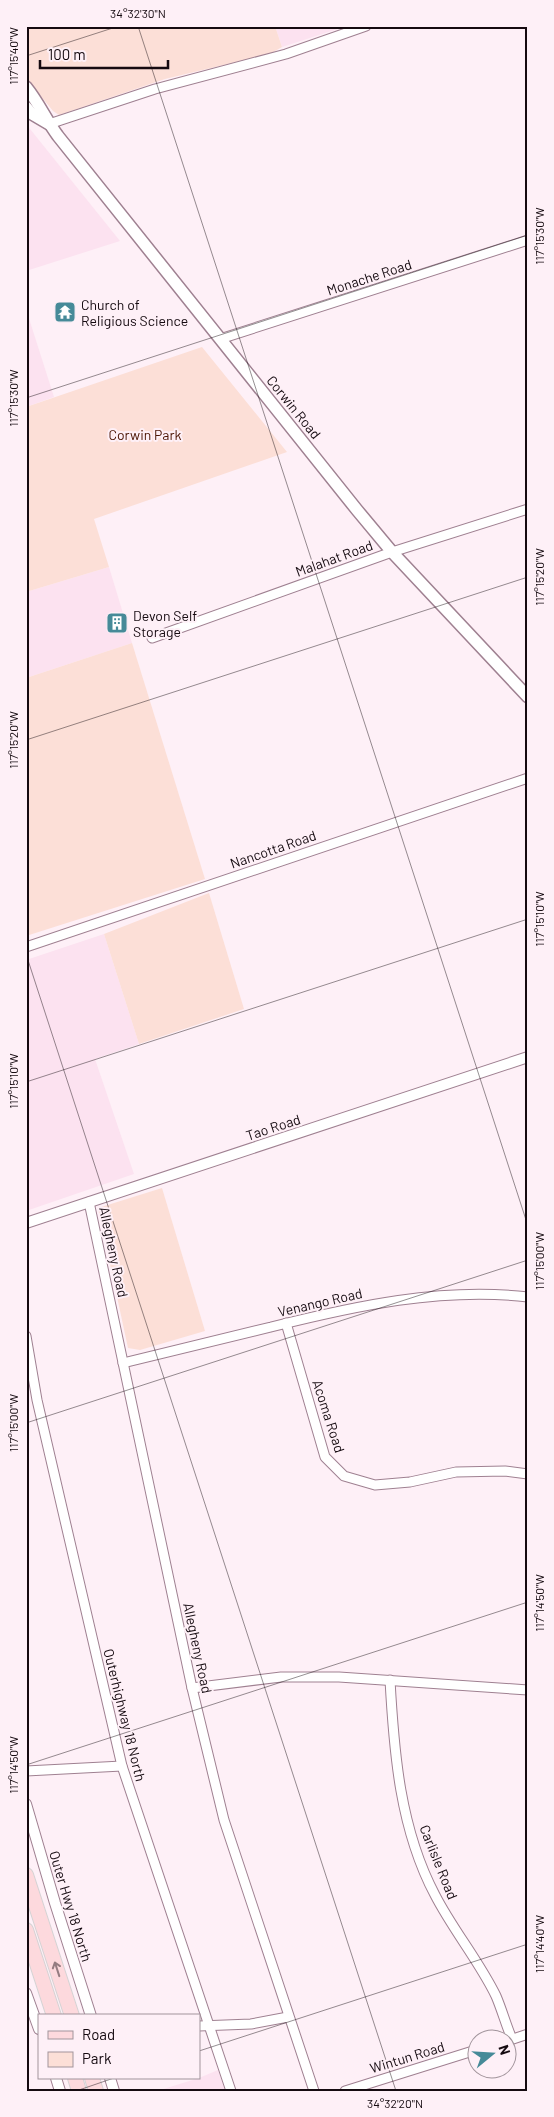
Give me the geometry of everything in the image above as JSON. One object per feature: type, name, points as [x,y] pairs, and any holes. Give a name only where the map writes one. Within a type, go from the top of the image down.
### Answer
[{"type":"main road","name":"Corwin Road","points":[[26,87],[41,106],[49,124],[392,552],[528,697]]},
{"type":"main road","name":"Corwin Road","points":[[26,107],[32,114],[49,124]]},
{"type":"main road","points":[[26,1876],[71,2014]]},
{"type":"main road","points":[[26,1930],[53,2014]]},
{"type":"street","points":[[49,124],[155,89],[286,54],[366,26]]},
{"type":"street","name":"Monache Road","points":[[220,339],[528,240]]},
{"type":"street","name":"Malahat Road","points":[[152,638],[392,552],[528,509]]},
{"type":"street","name":"Nancotta Road","points":[[26,947],[528,778]]},
{"type":"street","name":"Tao Road","points":[[26,1223],[528,1057]]},
{"type":"street","name":"Allegheny Road","points":[[88,1202],[192,1688],[224,1820],[314,2091]]},
{"type":"street","name":"Venango Road","points":[[123,1363],[350,1308],[408,1298],[506,1294],[528,1297]]},
{"type":"street","name":"Acoma Road","points":[[286,1324],[325,1457],[344,1476],[375,1485],[410,1482],[456,1472],[505,1471],[528,1474]]},
{"type":"street","name":"Outerhighway 18 North","points":[[26,1336],[37,1400],[122,1766],[231,2091]]},
{"type":"street","points":[[192,1688],[281,1677],[339,1677],[497,1690],[528,1690]]},
{"type":"street","name":"Carlisle Road","points":[[390,1680],[399,1783],[414,1843],[434,1894],[496,1996],[506,2030]]},
{"type":"street","points":[[26,1771],[122,1766]]},
{"type":"street","name":"Outer Hwy 18 North","points":[[26,1804],[90,2014]]},
{"type":"street","points":[[26,1994],[38,2026]]},
{"type":"street","points":[[200,2026],[251,2024],[288,2017]]},
{"type":"street","points":[[516,2038],[528,2034]]},
{"type":"street","name":"Wintun Road","points":[[345,2091],[466,2053]]},
{"type":"shaded area","points":[[275,26],[347,26],[282,47]]},
{"type":"shaded area","points":[[26,124],[120,241],[26,271]]},
{"type":"shaded area","points":[[26,309],[54,397],[26,407]]},
{"type":"shaded area","points":[[109,567],[132,643],[26,678],[26,592]]},
{"type":"shaded area","points":[[104,934],[139,1044],[95,1059],[134,1174],[26,1211],[26,960]]},
{"type":"shaded area","points":[[218,2070],[225,2091],[157,2091],[193,2080],[200,2080],[200,2078]]},
{"type":"green space","points":[[26,26],[275,26],[282,47],[270,54],[165,79],[59,115],[53,111],[26,78]]},
{"type":"green space","name":"Corwin Park","points":[[202,347],[287,452],[94,519],[109,567],[26,592],[26,407]]},
{"type":"green space","points":[[132,643],[205,879],[26,936],[26,678]]},
{"type":"green space","points":[[209,893],[244,1009],[139,1044],[104,934]]},
{"type":"green space","points":[[162,1188],[205,1331],[140,1350],[128,1348],[98,1208]]},
{"type":"place","name":"Church of Religious Science","points":[[65,312]]},
{"type":"place","name":"Devon Self Storage","points":[[117,623]]}]
